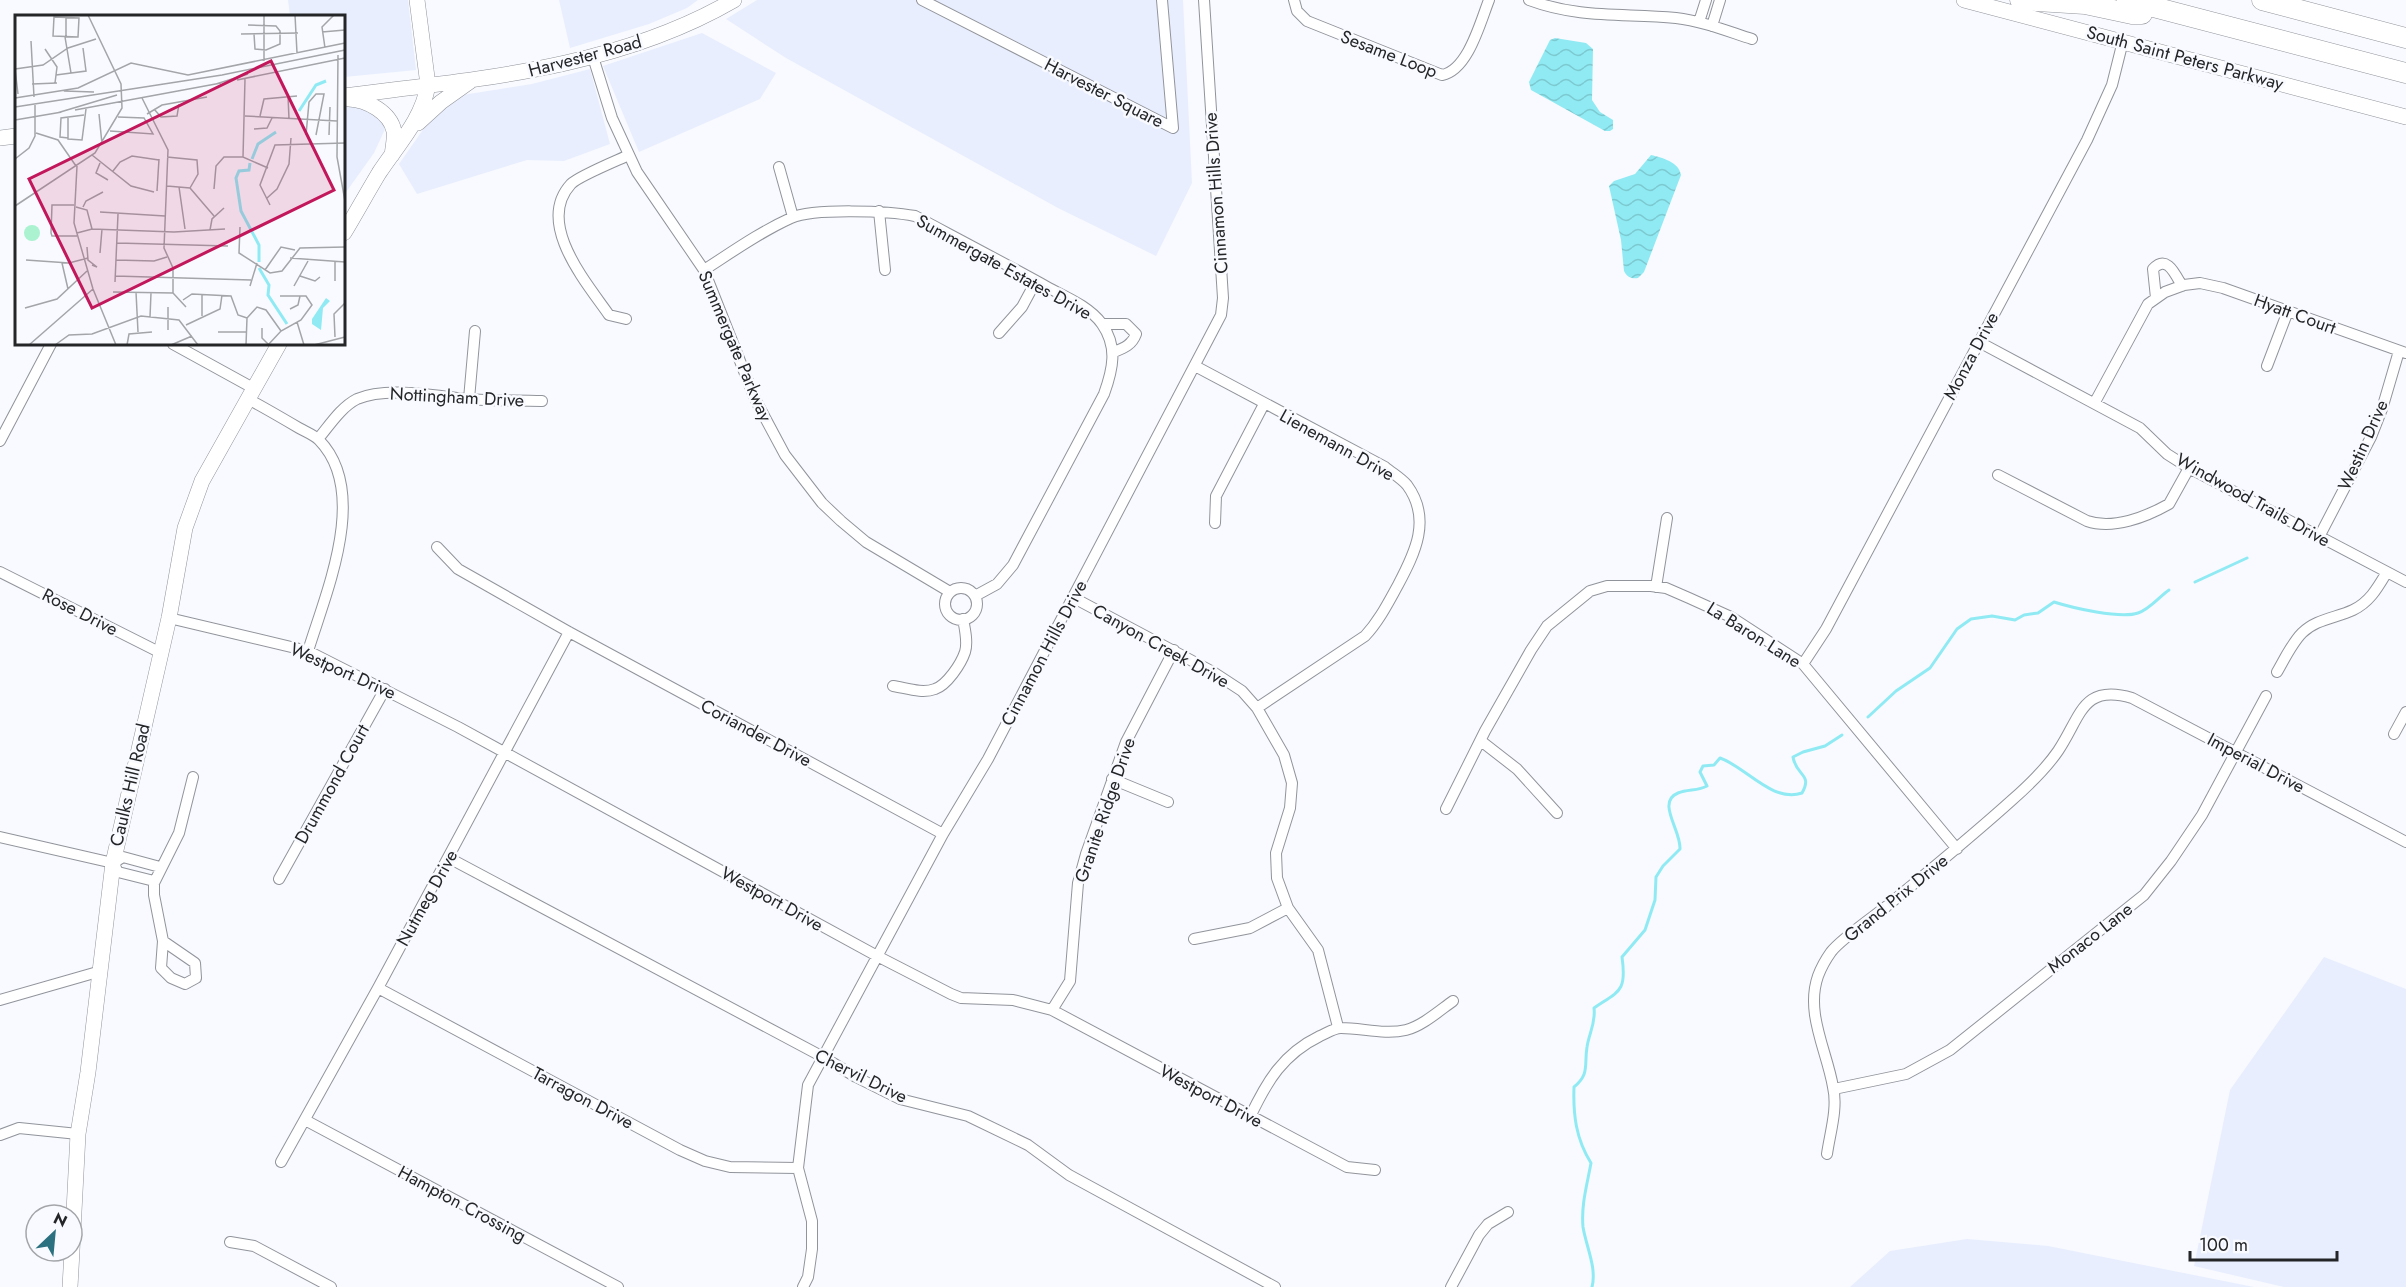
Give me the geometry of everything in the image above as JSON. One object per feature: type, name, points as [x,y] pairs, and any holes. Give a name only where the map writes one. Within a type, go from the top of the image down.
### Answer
[{"type":"highway","points":[[2020,0],[2085,4],[2132,15],[2172,13]]},
{"type":"highway","points":[[2127,0],[2406,73]]},
{"type":"highway","points":[[2262,0],[2406,38]]},
{"type":"main road","points":[[345,231],[421,111],[428,85],[417,0]]},
{"type":"main road","name":"Harvester Road","points":[[345,97],[540,70],[593,57],[635,44],[718,4],[734,0]]},
{"type":"main road","name":"South Saint Peters Parkway","points":[[1964,0],[2406,117]]},
{"type":"main road","points":[[407,134],[441,102],[473,79]]},
{"type":"main road","points":[[345,97],[372,105],[387,118],[394,131],[392,155]]},
{"type":"main road","points":[[0,138],[15,136]]},
{"type":"main road","name":"Caulks Hill Road","points":[[74,1203],[78,1134],[101,971],[113,863],[169,618],[185,528],[201,481],[278,345]]},
{"type":"main road","name":"Caulks Hill Road","points":[[70,1287],[71,1263]]},
{"type":"street","name":"Harvester Square","points":[[922,0],[1173,128],[1162,0]]},
{"type":"street","name":"Cinnamon Hills Drive","points":[[803,1287],[808,1278],[812,1249],[812,1221],[798,1168],[808,1085],[879,957],[943,834],[988,759],[1221,315],[1223,298],[1204,0]]},
{"type":"street","name":"Sesame Loop","points":[[1294,0],[1297,11],[1307,21],[1442,75],[1452,72],[1464,59],[1489,0]]},
{"type":"street","points":[[1529,0],[1572,12],[1637,18],[1674,18],[1699,22],[1752,39]]},
{"type":"street","points":[[1699,22],[1706,0]]},
{"type":"street","points":[[1712,26],[1720,0]]},
{"type":"street","name":"Monza Drive","points":[[1803,664],[1826,629],[2087,140],[2112,85],[2123,42]]},
{"type":"street","name":"Summergate Parkway","points":[[593,57],[612,118],[637,172],[704,270],[755,399],[785,455],[818,506],[866,542],[950,592]]},
{"type":"street","points":[[627,319],[609,315],[562,241],[557,219],[560,202],[572,183],[629,155]]},
{"type":"street","points":[[779,166],[793,217]]},
{"type":"street","points":[[879,211],[885,270]]},
{"type":"street","name":"Summergate Estates Drive","points":[[704,270],[793,217],[879,211],[915,216],[1080,305],[1102,324],[1114,352],[1127,346],[1136,334],[1126,324],[1102,324]]},
{"type":"street","points":[[2156,298],[2153,269],[2158,264],[2164,263],[2170,266],[2181,286]]},
{"type":"street","points":[[999,333],[1022,307],[1036,280]]},
{"type":"street","name":"Hyatt Court","points":[[2095,402],[2148,304],[2165,292],[2181,286],[2200,283],[2223,288],[2402,352]]},
{"type":"street","points":[[2267,366],[2288,311]]},
{"type":"street","points":[[469,399],[475,331]]},
{"type":"street","name":"Windwood Trails Drive","points":[[1978,342],[2095,402],[2140,428],[2168,454],[2189,468],[2406,582]]},
{"type":"street","points":[[0,441],[50,345]]},
{"type":"street","points":[[176,345],[318,439],[335,464],[344,506],[336,559],[308,651]]},
{"type":"street","points":[[975,597],[997,584],[1013,565],[1104,394],[1113,366],[1114,352]]},
{"type":"street","name":"Westin Drive","points":[[2319,537],[2371,437],[2402,352]]},
{"type":"street","name":"Lienemann Drive","points":[[1195,366],[1385,467],[1406,484],[1417,505],[1420,536],[1414,555],[1376,624],[1365,636],[1257,708]]},
{"type":"street","name":"Nottingham Drive","points":[[318,439],[341,411],[354,400],[366,396],[406,393],[469,399],[542,401]]},
{"type":"street","points":[[1215,523],[1216,496],[1264,404]]},
{"type":"street","points":[[1998,476],[2088,521],[2098,525],[2111,525],[2169,504],[2189,468]]},
{"type":"street","points":[[1656,587],[1666,518]]},
{"type":"street","name":"Coriander Drive","points":[[437,547],[458,569],[569,632],[943,834]]},
{"type":"street","name":"Rose Drive","points":[[0,572],[161,653]]},
{"type":"street","points":[[2277,672],[2302,633],[2324,619],[2354,610],[2374,593],[2387,572]]},
{"type":"street","name":"La Baron Lane","points":[[1446,809],[1531,650],[1547,626],[1590,591],[1607,586],[1656,587],[1689,597],[1731,617],[1803,664],[1957,849]]},
{"type":"street","points":[[965,588],[975,597],[977,603],[975,612],[963,620],[956,619],[948,612],[945,602],[950,592],[965,588]]},
{"type":"street","name":"Canyon Creek Drive","points":[[1074,598],[1174,651],[1242,691],[1257,708],[1284,754],[1292,783],[1290,808],[1276,853],[1277,878],[1288,908],[1318,950],[1338,1027]]},
{"type":"street","name":"Westport Drive","points":[[169,618],[308,651],[385,688],[879,957],[961,998],[1013,1000],[1052,1010],[1347,1167],[1376,1170]]},
{"type":"street","points":[[893,686],[924,691],[938,689],[953,672],[965,652],[963,620]]},
{"type":"street","name":"Nutmeg Drive","points":[[281,1162],[449,858],[569,632]]},
{"type":"street","name":"Granite Ridge Drive","points":[[1052,1010],[1070,981],[1078,883],[1112,779],[1126,742],[1174,651]]},
{"type":"street","name":"Drummond Court","points":[[279,879],[385,688]]},
{"type":"street","name":"Grand Prix Drive","points":[[1827,1154],[1833,1116],[1834,1089],[1814,1014],[1814,998],[1818,976],[1832,951],[1957,849],[2034,781],[2058,751],[2082,710],[2091,700],[2103,694]]},
{"type":"street","name":"Imperial Drive","points":[[2103,694],[2118,694],[2132,698],[2406,842]]},
{"type":"street","name":"Monaco Lane","points":[[1834,1089],[1906,1074],[1950,1050],[2144,895],[2171,861],[2202,815],[2266,696]]},
{"type":"street","points":[[2394,734],[2406,712]]},
{"type":"street","points":[[1481,741],[1516,769],[1557,813]]},
{"type":"street","points":[[163,941],[154,895],[154,881],[179,833],[193,777]]},
{"type":"street","points":[[1112,779],[1168,802]]},
{"type":"street","points":[[0,837],[113,863],[123,856],[160,867]]},
{"type":"street","name":"Chervil Drive","points":[[449,858],[823,1057],[856,1077],[900,1098],[968,1116],[1028,1144],[1078,1180],[1275,1287]]},
{"type":"street","points":[[113,863],[118,872],[154,881]]},
{"type":"street","points":[[1194,939],[1250,928],[1288,908]]},
{"type":"street","points":[[0,1000],[101,971]]},
{"type":"street","name":"Tarragon Drive","points":[[378,988],[680,1150],[705,1161],[730,1167],[798,1168]]},
{"type":"street","points":[[1250,1117],[1262,1092],[1291,1054],[1307,1043],[1338,1027],[1381,1031],[1406,1030],[1453,1002]]},
{"type":"street","name":"Hampton Crossing","points":[[305,1120],[618,1287]]},
{"type":"street","points":[[0,1135],[19,1128],[78,1134]]},
{"type":"street","points":[[1451,1287],[1479,1235],[1488,1224],[1508,1212]]},
{"type":"street","points":[[230,1242],[254,1246],[331,1287]]},
{"type":"shaded area","points":[[288,0],[408,0],[416,70],[345,77],[345,15],[290,15]]},
{"type":"shaded area","points":[[559,0],[698,0],[687,8],[649,24],[570,48]]},
{"type":"shaded area","points":[[757,0],[1183,0],[1192,183],[1156,256],[1058,208],[786,58],[726,19]]},
{"type":"shaded area","points":[[702,33],[776,73],[760,99],[639,152],[603,66]]},
{"type":"shaded area","points":[[590,69],[610,144],[564,161],[527,160],[417,194],[399,164],[429,121],[456,96],[532,84]]},
{"type":"shaded area","points":[[355,106],[375,112],[386,127],[374,153],[345,194],[345,107]]},
{"type":"shaded area","points":[[2324,957],[2406,989],[2406,1287],[2284,1287],[2194,1266],[2230,1090]]},
{"type":"shaded area","points":[[1967,1239],[2048,1246],[2254,1287],[1850,1287],[1890,1251]]},
{"type":"water","points":[[1555,38],[1586,43],[1593,49],[1592,100],[1600,112],[1613,120],[1613,129],[1610,131],[1605,131],[1531,90],[1529,82],[1550,40]]},
{"type":"water","points":[[1651,155],[1674,164],[1681,175],[1644,272],[1638,278],[1633,278],[1624,271],[1621,240],[1609,186],[1614,181],[1635,174]]},
{"type":"waterway","points":[[2195,582],[2247,558]]},
{"type":"waterway","points":[[1868,717],[1896,691],[1930,668],[1957,629],[1971,619],[1992,616],[2015,620],[2024,615],[2038,613],[2054,602],[2096,612],[2120,615],[2138,613],[2169,590]]},
{"type":"waterway","points":[[1592,1287],[1592,1265],[1583,1227],[1583,1211],[1591,1163],[1576,1127],[1574,1087],[1584,1073],[1594,1008],[1615,994],[1622,984],[1622,957],[1645,930],[1655,900],[1656,877],[1663,866],[1680,849],[1669,803],[1678,793],[1707,786],[1700,772],[1703,766],[1714,765],[1720,758],[1730,762],[1770,789],[1791,795],[1802,793],[1806,782],[1793,757],[1825,746],[1842,735]]}]
